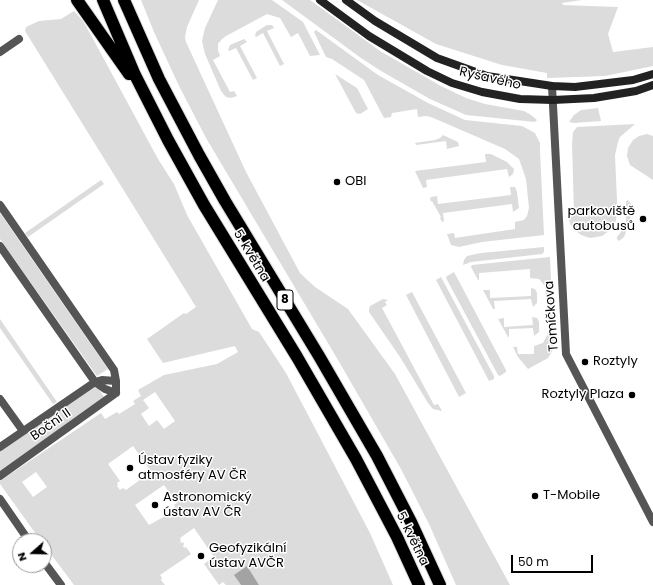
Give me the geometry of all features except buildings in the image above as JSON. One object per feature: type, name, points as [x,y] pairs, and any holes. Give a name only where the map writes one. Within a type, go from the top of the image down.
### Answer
[{"type":"highway","points":[[77,0],[147,100]]},
{"type":"highway","name":"5. května","points":[[104,0],[122,46],[147,100],[204,205],[301,363],[356,459],[393,530],[419,585]]},
{"type":"highway","name":"5. května","points":[[124,0],[159,78],[199,155],[224,201],[319,356],[376,456],[411,522],[440,585]]},
{"type":"main road","name":"Ryšavého","points":[[320,0],[369,36],[428,71],[452,83],[482,92],[507,97],[553,100],[594,98],[636,91],[653,85]]},
{"type":"main road","name":"Ryšavého","points":[[346,0],[375,21],[437,58],[487,76],[552,86],[575,87],[633,80],[653,74]]},
{"type":"street","points":[[0,52],[19,39]]},
{"type":"street","name":"Tomíčkova","points":[[552,86],[566,354],[653,522]]},
{"type":"street","points":[[0,206],[114,370],[116,393],[105,389],[95,382],[0,246]]},
{"type":"street","points":[[95,382],[102,380],[116,381]]},
{"type":"street","name":"Boční II","points":[[0,447],[95,382]]},
{"type":"street","name":"Boční II","points":[[0,476],[116,393]]},
{"type":"street","points":[[0,399],[22,431]]},
{"type":"street","points":[[0,499],[23,533]]},
{"type":"street","points":[[52,573],[61,585]]},
{"type":"shaded area","points":[[141,0],[199,0],[187,27],[185,37],[186,42],[246,172],[300,273],[315,287],[348,309],[395,374],[510,585],[456,585],[429,524],[401,469],[206,138],[179,86]]},
{"type":"shaded area","points":[[218,0],[272,0],[303,22],[320,55],[310,56],[298,33],[291,37],[280,18],[267,14],[226,36],[218,44],[220,56],[213,60],[230,92],[234,91],[237,96],[231,98],[226,97],[221,91],[205,54],[202,41],[205,28]]},
{"type":"shaded area","points":[[282,0],[310,0],[380,51],[441,86],[466,98],[485,104],[524,111],[537,120],[535,122],[466,115],[430,99],[361,58]]},
{"type":"shaded area","points":[[357,0],[582,0],[562,3],[563,5],[618,7],[608,34],[613,52],[653,47],[653,66],[605,76],[547,78],[547,73],[502,65],[436,44]]},
{"type":"shaded area","points":[[74,11],[83,21],[158,159],[174,184],[187,215],[252,329],[259,332],[286,373],[370,533],[393,585],[259,585],[247,567],[235,575],[241,585],[226,585],[223,582],[219,585],[204,564],[214,557],[194,528],[180,538],[181,543],[183,542],[184,544],[184,548],[186,547],[191,554],[160,575],[162,578],[161,580],[165,585],[74,585],[52,556],[52,533],[35,533],[0,484],[0,481],[101,413],[105,419],[117,412],[119,414],[135,404],[133,401],[141,396],[138,390],[164,375],[217,364],[238,352],[235,346],[163,363],[147,339],[184,313],[186,314],[196,307],[25,31],[26,27],[39,21],[61,19]],"holes":[[[155,392],[175,421],[164,429],[157,420],[149,426],[141,414],[149,408],[143,400]],[[133,446],[151,471],[146,475],[147,477],[144,477],[126,490],[123,488],[120,490],[117,486],[117,483],[120,481],[108,464]],[[36,472],[47,487],[33,497],[22,482]],[[164,485],[177,503],[174,505],[175,507],[167,513],[167,515],[149,525],[135,505]]]},
{"type":"shaded area","points":[[267,25],[272,25],[274,28],[267,31],[284,64],[280,66],[263,33],[256,37],[255,36],[256,32]]},
{"type":"shaded area","points":[[316,30],[378,75],[428,103],[465,120],[522,126],[535,133],[540,143],[544,235],[482,242],[459,247],[451,245],[447,234],[454,233],[455,238],[515,229],[515,222],[524,220],[527,216],[529,208],[526,179],[519,159],[505,149],[431,117],[418,117],[417,109],[392,113],[391,117],[384,118],[364,80],[332,59],[326,57],[314,32]]},
{"type":"shaded area","points":[[244,39],[247,42],[240,46],[257,78],[253,80],[236,48],[229,51],[228,50],[230,45]]},
{"type":"shaded area","points":[[335,74],[357,88],[368,109],[360,114],[356,113]]},
{"type":"shaded area","points":[[598,108],[601,121],[569,122],[574,115],[581,110]]},
{"type":"shaded area","points":[[635,124],[620,137],[615,155],[617,201],[616,221],[610,230],[602,236],[590,238],[581,235],[570,224],[568,214],[574,213],[573,132],[577,127]]},
{"type":"shaded area","points":[[647,134],[653,136],[653,180],[630,165],[627,156],[628,148],[633,140],[639,136]]},
{"type":"shaded area","points":[[443,135],[458,142],[459,146],[447,149],[446,141],[416,145],[415,143],[435,140]]},
{"type":"shaded area","points":[[485,154],[491,154],[507,162],[514,169],[513,174],[509,177],[507,169],[426,180],[427,187],[423,188],[415,171],[486,162]]},
{"type":"shaded area","points":[[101,180],[104,184],[28,237],[25,233]]},
{"type":"shaded area","points":[[510,187],[515,187],[519,208],[513,212],[512,204],[443,213],[444,221],[442,222],[441,217],[430,199],[431,197],[437,196],[438,204],[511,195]]},
{"type":"shaded area","points":[[628,200],[632,205],[630,222],[624,237],[619,241],[617,237],[626,222],[626,201]]},
{"type":"shaded area","points":[[0,213],[108,369],[97,376],[0,239]]},
{"type":"shaded area","points":[[544,247],[544,252],[542,254],[471,262],[463,265],[467,256],[481,253]]},
{"type":"shaded area","points":[[550,257],[554,348],[548,358],[528,369],[518,357],[513,347],[517,347],[518,354],[534,354],[534,346],[543,343],[549,332],[545,286],[539,279],[530,278],[530,269],[479,273],[478,280],[471,267],[472,265]]},
{"type":"shaded area","points":[[454,272],[506,370],[506,372],[500,376],[498,375],[446,278]]},
{"type":"shaded area","points":[[441,277],[494,376],[494,379],[489,381],[436,280]]},
{"type":"shaded area","points":[[531,288],[535,289],[537,293],[537,303],[533,307],[531,299],[494,301],[495,309],[493,309],[483,290],[490,290],[490,298],[531,296]]},
{"type":"shaded area","points":[[412,292],[466,393],[459,397],[406,295]]},
{"type":"shaded area","points":[[383,299],[388,300],[385,302],[387,305],[382,308],[434,405],[438,404],[442,411],[433,409],[428,403],[400,357],[369,312],[370,306]]},
{"type":"shaded area","points":[[532,317],[537,318],[539,322],[539,332],[534,336],[533,328],[509,329],[508,337],[498,319],[504,318],[504,327],[533,325]]},
{"type":"shaded area","points":[[0,319],[57,402],[53,404],[0,328]]},
{"type":"shaded area","points":[[95,386],[105,398],[0,472],[0,451]]},
{"type":"shaded area","points":[[247,566],[259,585],[241,585],[234,575]]},
{"type":"place","name":"OBI","points":[[337,182]]},
{"type":"place","name":"parkoviště autobusů","points":[[643,219]]},
{"type":"place","name":"Roztyly","points":[[585,362]]},
{"type":"place","name":"Roztyly Plaza","points":[[632,395]]},
{"type":"place","name":"Ústav fyziky atmosféry AV ČR","points":[[130,468]]},
{"type":"place","name":"T-Mobile","points":[[535,496]]},
{"type":"place","name":"Astronomický ústav AV ČR","points":[[155,505]]},
{"type":"place","name":"Geofyzikální ústav AVČR","points":[[201,556]]}]
